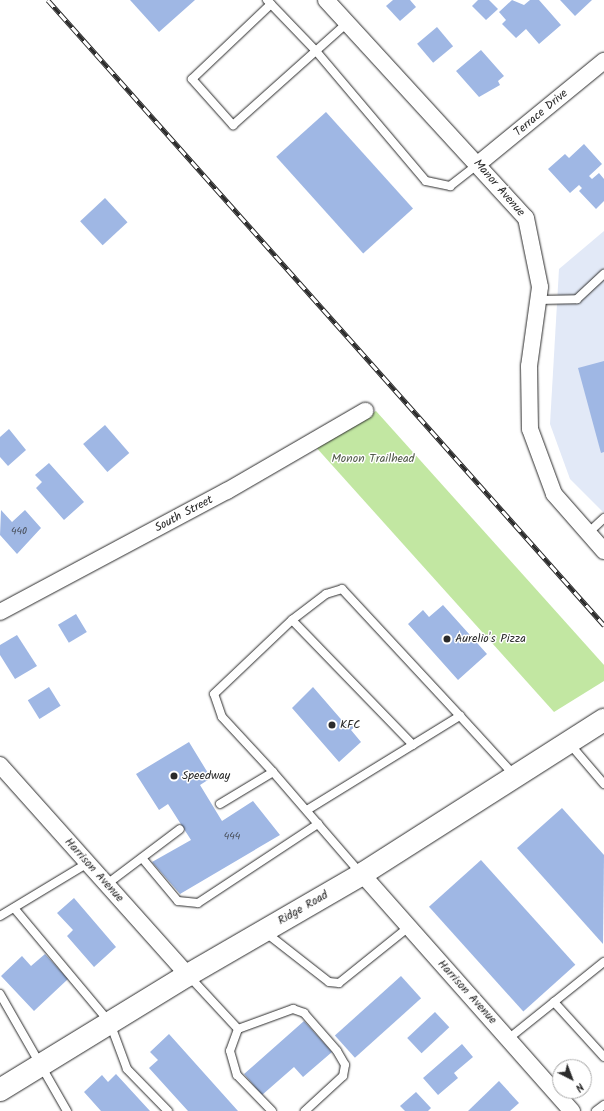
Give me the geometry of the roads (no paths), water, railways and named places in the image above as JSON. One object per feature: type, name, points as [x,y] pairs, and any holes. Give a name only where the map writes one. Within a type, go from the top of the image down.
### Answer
[{"type":"main road","name":"Ridge Road","points":[[0,1090],[188,975],[362,874],[604,720]]},
{"type":"street","name":"Manor Avenue","points":[[326,0],[526,218],[540,287],[529,366],[530,429],[554,494],[604,552]]},
{"type":"street","name":"Terrace Drive","points":[[478,164],[604,61]]},
{"type":"street","name":"South Street","points":[[0,612],[227,491],[365,411]]},
{"type":"street","name":"Harrison Avenue","points":[[0,765],[188,975]]},
{"type":"street","name":"Harrison Avenue","points":[[362,874],[572,1111]]},
{"type":"lane","points":[[347,24],[316,51],[233,125],[192,79],[269,2],[316,51],[426,181],[450,186],[478,164]]},
{"type":"lane","points":[[538,300],[577,299],[604,274]]},
{"type":"lane","points":[[588,533],[604,518]]},
{"type":"lane","points":[[362,874],[273,772],[222,717],[214,694],[292,620],[326,594],[342,589],[515,776]]},
{"type":"lane","points":[[292,620],[413,745]]},
{"type":"lane","points":[[306,810],[460,716]]},
{"type":"lane","points":[[568,743],[604,784]]},
{"type":"lane","points":[[220,804],[273,772]]},
{"type":"lane","points":[[142,858],[178,901],[198,904],[318,824]]},
{"type":"lane","points":[[107,884],[180,829]]},
{"type":"lane","points":[[0,916],[88,863]]},
{"type":"lane","points":[[14,908],[110,1022],[127,1069],[168,1111]]},
{"type":"lane","points":[[264,931],[329,982],[339,983],[409,927]]},
{"type":"lane","points":[[508,1039],[604,962]]},
{"type":"lane","points":[[188,975],[238,1029]]},
{"type":"lane","points":[[0,994],[67,1111]]},
{"type":"lane","points":[[554,1002],[604,1057]]},
{"type":"lane","points":[[238,1029],[293,1009],[304,1013],[337,1050],[345,1064],[343,1076],[305,1111]]},
{"type":"lane","points":[[238,1029],[230,1051],[237,1075],[272,1111]]},
{"type":"lane","points":[[596,1111],[604,1105]]},
{"type":"railway","points":[[48,0],[604,625]]},
{"type":"place","name":"Aurelio's Pizza","points":[[447,639]]},
{"type":"place","name":"KFC","points":[[332,725]]},
{"type":"place","name":"Speedway","points":[[174,776]]},
{"type":"park label","name":"Monon Trailhead","points":[[373,459]]}]
